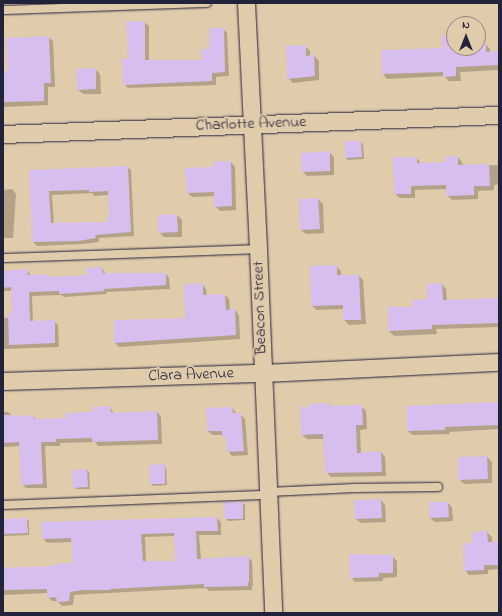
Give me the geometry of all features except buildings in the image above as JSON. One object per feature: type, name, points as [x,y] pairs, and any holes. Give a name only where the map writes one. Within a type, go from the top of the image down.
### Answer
[{"type":"street","name":"Beacon Street","points":[[246,3],[273,613]]},
{"type":"street","name":"Charlotte Avenue","points":[[3,134],[499,115]]},
{"type":"street","name":"Clara Avenue","points":[[3,382],[263,373],[499,362]]},
{"type":"lane","points":[[3,10],[207,3]]},
{"type":"lane","points":[[3,258],[258,249]]},
{"type":"lane","points":[[3,505],[268,494],[355,488],[438,487]]}]
